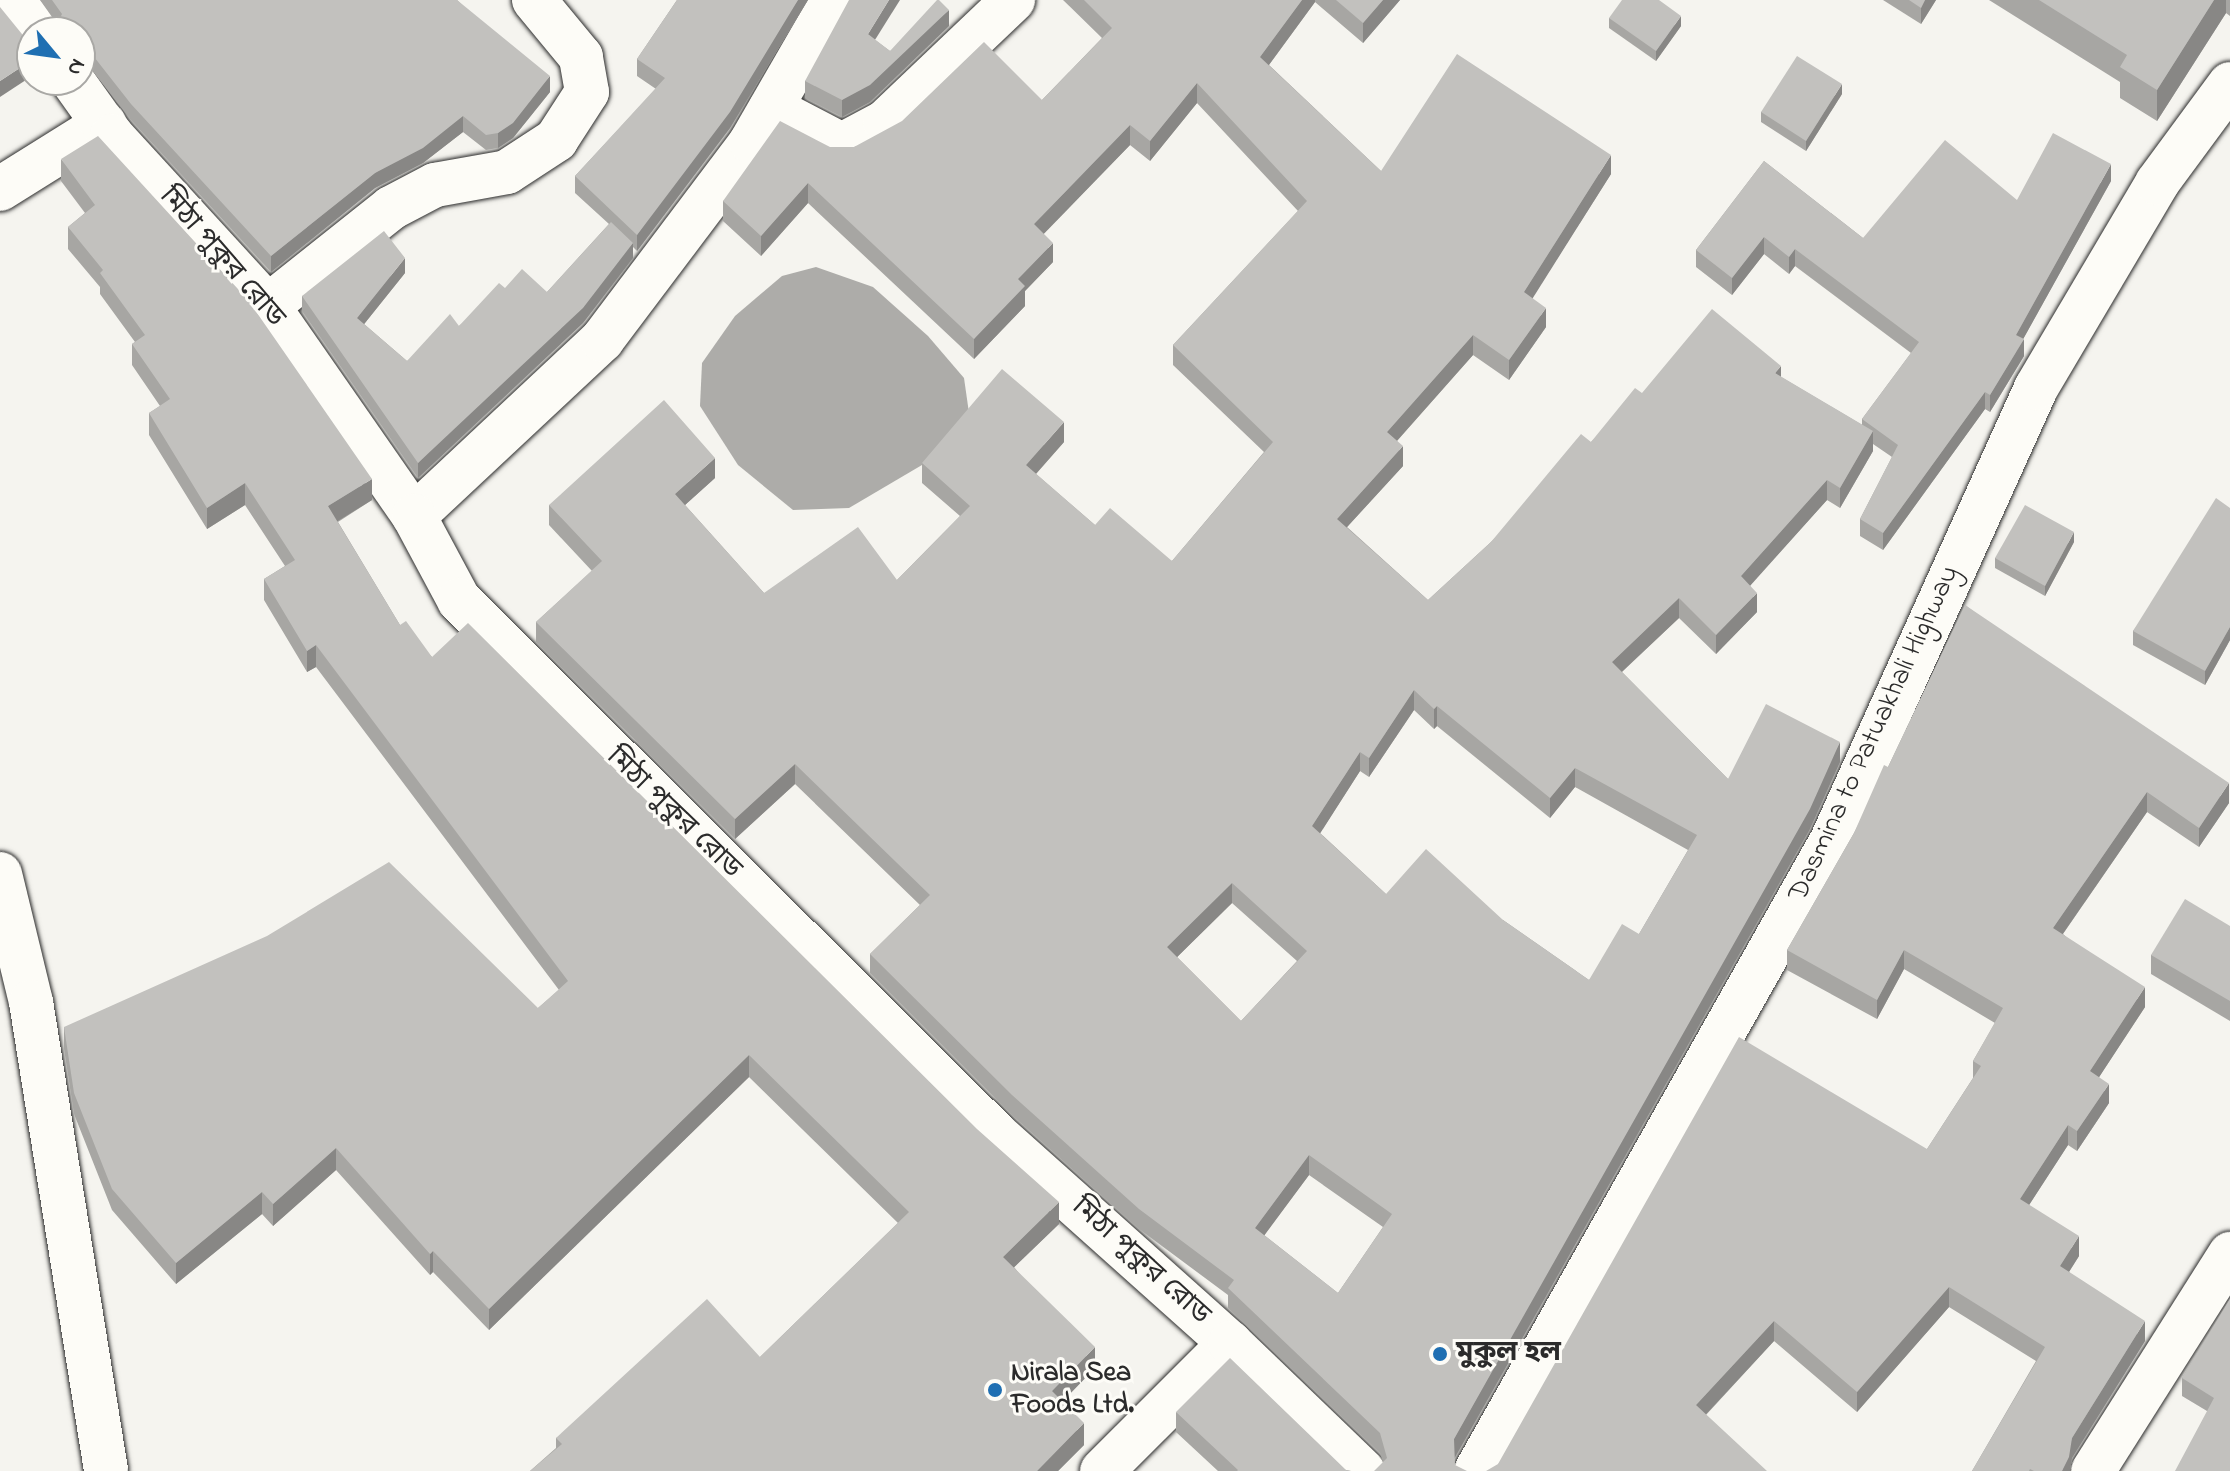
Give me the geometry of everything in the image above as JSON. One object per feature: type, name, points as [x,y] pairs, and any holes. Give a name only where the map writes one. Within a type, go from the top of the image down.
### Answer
[{"type":"street","points":[[268,306],[391,208],[435,185],[507,172],[556,140],[587,92],[581,57],[534,0]]},
{"type":"street","points":[[414,516],[602,340],[771,108],[833,0]]},
{"type":"street","points":[[771,108],[842,145],[885,122],[1013,0]]},
{"type":"street","name":"Dasmina to Patuakhali Highway","points":[[1476,1471],[1832,840],[2036,388],[2157,183],[2230,84]]},
{"type":"street","name":"মিঠা পুকুর রোড","points":[[84,96],[104,124],[268,306],[414,516],[459,600],[584,728],[995,1133],[1230,1343],[1363,1471]]},
{"type":"street","points":[[0,189],[104,124]]},
{"type":"street","points":[[0,874],[31,1002],[106,1471]]},
{"type":"street","points":[[2093,1471],[2230,1254]]},
{"type":"street","points":[[1102,1471],[1230,1343]]},
{"type":"shaded area","points":[[816,267],[873,287],[928,336],[964,378],[969,413],[922,465],[849,508],[793,510],[738,465],[700,406],[702,363],[735,316],[782,276]]},
{"type":"building","points":[[52,0],[457,0],[550,76],[513,123],[498,133],[486,135],[463,116],[423,148],[375,173],[271,256],[131,104],[96,59],[96,16],[62,14]]},
{"type":"building","points":[[677,0],[798,0],[730,112],[637,235],[575,176],[665,78],[637,59]]},
{"type":"building","points":[[849,0],[889,0],[868,34],[890,51],[937,0],[949,10],[870,85],[842,100],[805,81]]},
{"type":"building","points":[[1084,0],[1302,0],[1260,57],[1381,171],[1457,54],[1611,155],[1524,292],[1546,308],[1509,360],[1473,335],[1387,432],[1403,446],[1337,519],[1428,600],[1491,542],[1581,434],[1591,442],[1635,388],[1642,393],[1712,309],[1781,366],[1775,373],[1873,431],[1840,488],[1827,480],[1741,576],[1757,593],[1716,635],[1679,598],[1612,662],[1728,779],[1766,704],[1840,742],[1810,809],[1454,1439],[1455,1465],[1467,1471],[1374,1471],[1387,1458],[1380,1433],[1228,1288],[1234,1280],[1139,1209],[1012,1095],[870,954],[930,895],[795,764],[735,819],[536,622],[602,561],[549,505],[664,400],[715,458],[675,494],[764,593],[858,527],[897,580],[970,506],[922,463],[1002,369],[1064,422],[1026,465],[1095,525],[1110,508],[1172,561],[1273,442],[1173,345],[1307,201],[1197,83],[1150,141],[1130,125],[1034,224],[1053,243],[1018,279],[1025,286],[974,339],[808,183],[761,236],[723,201],[780,121],[830,147],[854,147],[902,121],[984,42],[1042,100],[1112,28]],"holes":[[[1414,690],[1434,709],[1437,706],[1550,798],[1575,768],[1697,835],[1639,934],[1622,924],[1589,980],[1503,920],[1426,849],[1386,894],[1312,826],[1360,752],[1369,758]],[[1232,883],[1307,951],[1241,1021],[1167,947]],[[1309,1155],[1392,1214],[1338,1293],[1255,1228]]]},
{"type":"building","points":[[1336,0],[1383,0],[1363,23]]},
{"type":"building","points":[[1622,0],[1659,0],[1681,16],[1656,51],[1609,18]]},
{"type":"building","points":[[1909,0],[1925,0],[1921,8]]},
{"type":"building","points":[[2039,0],[2214,0],[2157,90],[2120,67],[2127,55]]},
{"type":"building","points":[[0,7],[16,27],[16,70],[0,81]]},
{"type":"building","points":[[1797,56],[1842,84],[1806,141],[1761,112]]},
{"type":"building","points":[[2053,133],[2111,164],[2016,335],[2024,339],[1990,395],[1985,392],[1883,533],[1860,519],[1898,445],[1862,419],[1919,342],[1795,249],[1789,257],[1764,237],[1732,278],[1696,250],[1764,161],[1863,238],[1945,140],[2017,200]]},
{"type":"building","points":[[98,136],[248,300],[372,479],[328,506],[400,625],[406,621],[432,657],[468,623],[977,1129],[1059,1202],[1003,1257],[1095,1347],[1052,1391],[1084,1423],[1037,1471],[530,1471],[562,1444],[556,1438],[707,1299],[760,1357],[909,1212],[749,1055],[489,1309],[433,1251],[430,1254],[336,1148],[273,1204],[262,1192],[176,1263],[112,1189],[74,1093],[64,1027],[267,936],[389,862],[538,1008],[568,981],[316,645],[307,651],[264,579],[295,560],[245,483],[207,508],[149,413],[170,399],[132,344],[145,335],[100,273],[103,270],[68,227],[95,205],[61,159]]},
{"type":"building","points":[[611,222],[633,243],[583,308],[418,463],[302,296],[384,231],[405,258],[357,318],[407,361],[450,314],[459,326],[499,283],[505,288],[522,269],[547,292]]},
{"type":"building","points":[[2216,498],[2230,508],[2230,627],[2205,671],[2133,631]]},
{"type":"building","points":[[2025,505],[2074,532],[2045,586],[1995,558]]},
{"type":"building","points":[[1965,605],[2229,783],[2199,828],[2147,792],[2053,928],[2145,987],[2090,1071],[2109,1084],[2077,1131],[2068,1125],[2020,1199],[2079,1236],[2060,1266],[2145,1321],[2072,1438],[2069,1457],[2062,1471],[1972,1471],[2045,1347],[1949,1287],[1857,1392],[1774,1321],[1696,1405],[1767,1471],[1486,1471],[1498,1464],[1739,1037],[1927,1149],[1981,1066],[1973,1061],[2003,1008],[1904,950],[1877,1000],[1787,950],[1854,833],[1884,765],[1888,767]]},
{"type":"building","points":[[2185,899],[2230,926],[2230,1001],[2151,955]]},
{"type":"building","points":[[2230,1299],[2230,1471],[2175,1471],[2214,1398],[2182,1378]]},
{"type":"building","points":[[1230,1358],[1346,1470],[1351,1471],[1237,1471],[1176,1412]]},
{"type":"place","name":"মুকুল হল","points":[[1440,1354]]},
{"type":"place","name":"Nirala Sea Foods Ltd.","points":[[995,1390]]}]
